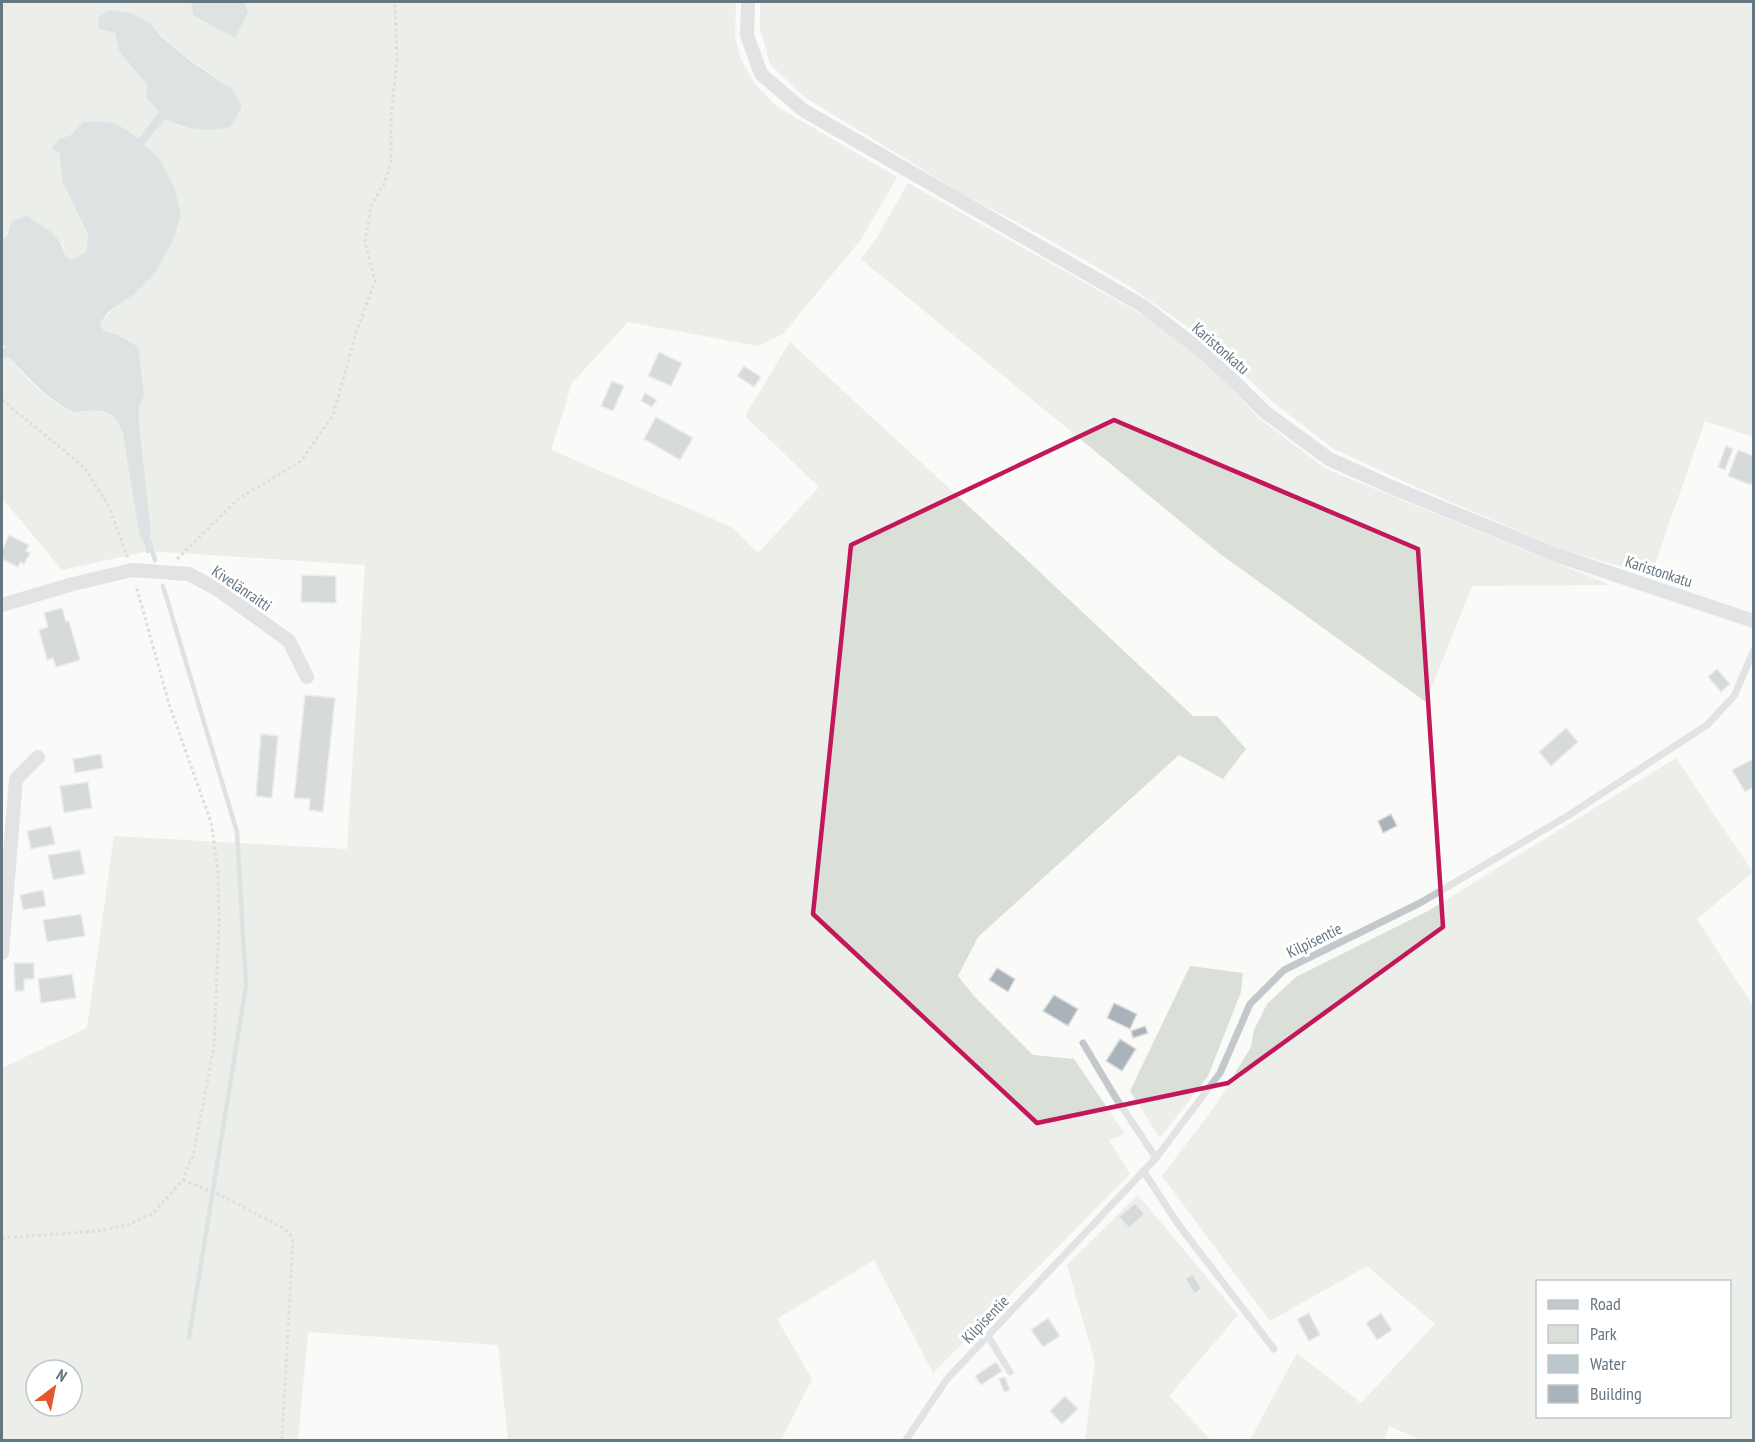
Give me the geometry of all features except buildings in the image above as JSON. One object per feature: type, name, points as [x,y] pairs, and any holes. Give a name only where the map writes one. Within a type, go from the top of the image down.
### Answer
[{"type":"street","name":"Karistonkatu","points":[[748,2],[747,35],[760,74],[803,110],[1143,306],[1208,355],[1265,412],[1329,459],[1559,556],[1754,621]]},
{"type":"street","name":"Kivelänraitti","points":[[2,605],[73,584],[132,570],[189,574],[208,584],[289,641],[307,677]]},
{"type":"street","points":[[2,953],[16,779],[38,757]]},
{"type":"lane","name":"Kilpisentie","points":[[906,1440],[947,1379],[1156,1158],[1220,1073],[1250,1004],[1284,970],[1420,903],[1569,815],[1707,725],[1734,696],[1754,650]]},
{"type":"lane","points":[[1083,1043],[1156,1158]]},
{"type":"lane","points":[[1144,1172],[1178,1224],[1274,1349]]},
{"type":"lane","points":[[988,1336],[1010,1372]]},
{"type":"path","points":[[164,572],[238,499],[302,460],[333,415],[353,340],[375,281],[365,242],[371,206],[384,184],[392,162],[391,115],[397,62],[395,2]]},
{"type":"path","points":[[2,400],[84,467],[108,505],[125,548],[170,704],[211,822],[218,870],[219,920],[214,1046],[194,1152],[183,1180],[152,1214],[127,1225],[98,1231],[2,1238]]},
{"type":"path","points":[[183,1180],[218,1194],[282,1227],[290,1234],[293,1242],[282,1440]]},
{"type":"highlighted area","points":[[1114,420],[1418,549],[1443,927],[1228,1083],[1037,1123],[813,914],[851,545]]},
{"type":"green space","points":[[2,2],[191,2],[193,15],[248,12],[244,2],[736,2],[735,36],[741,60],[755,84],[776,106],[897,177],[862,238],[783,334],[758,346],[628,322],[572,383],[551,450],[732,527],[758,553],[819,487],[745,416],[790,342],[1193,716],[1217,716],[1246,749],[1223,779],[1179,755],[978,937],[958,976],[973,995],[1033,1055],[1074,1059],[1125,1134],[1109,1140],[1130,1174],[933,1373],[874,1260],[777,1319],[812,1379],[781,1440],[508,1440],[498,1345],[308,1332],[298,1440],[2,1440],[2,1068],[87,1028],[114,836],[347,849],[365,565],[148,551],[62,570],[2,498],[2,343],[23,374],[53,401],[72,412],[104,412],[117,421],[123,434],[139,534],[148,550],[151,531],[139,424],[139,407],[144,396],[118,335],[104,331],[100,324],[175,236],[181,214],[175,189],[144,145],[165,118],[181,127],[233,90],[179,51],[150,23],[115,33],[119,51],[148,86],[160,112],[137,138],[71,135],[59,139],[52,149],[59,152],[63,183],[88,236],[86,252],[72,260],[65,255],[63,244],[11,221],[6,237],[2,240]]},
{"type":"green space","points":[[760,2],[1753,2],[1753,437],[1705,421],[1651,575],[1563,550],[1418,488],[1334,449],[1275,404],[1211,343],[1129,286],[1048,239],[963,194],[803,96],[770,64],[760,28]]},
{"type":"green space","points":[[908,183],[1148,318],[1205,362],[1260,419],[1326,469],[1610,585],[1472,586],[1426,702],[1219,553],[861,259],[876,239]]},
{"type":"green space","points":[[1676,758],[1753,872],[1697,919],[1753,1006],[1753,1440],[1422,1440],[1389,1426],[1384,1440],[1250,1440],[1297,1353],[1361,1403],[1435,1324],[1367,1266],[1270,1321],[1162,1176],[1215,1106],[1251,1047],[1254,1030],[1267,1004],[1296,977],[1428,911]]},
{"type":"green space","points":[[1190,966],[1243,973],[1241,992],[1208,1076],[1160,1138],[1130,1091]]},
{"type":"green space","points":[[1138,1195],[1238,1315],[1169,1396],[1211,1440],[1085,1440],[1095,1362],[1067,1265]]},
{"type":"water","points":[[191,2],[244,2],[248,12],[235,38],[193,15]]},
{"type":"water","points":[[109,10],[131,13],[150,23],[162,37],[188,59],[233,90],[242,107],[230,127],[221,129],[189,128],[165,119],[144,145],[159,158],[175,189],[181,214],[175,236],[155,273],[134,294],[108,312],[100,324],[104,331],[118,335],[138,347],[144,396],[139,407],[139,424],[151,531],[148,551],[139,534],[123,434],[117,421],[109,413],[73,412],[60,405],[30,380],[9,357],[2,357],[2,349],[6,348],[2,343],[2,240],[7,236],[11,221],[27,216],[55,236],[65,255],[72,260],[86,252],[88,235],[63,183],[59,152],[51,149],[59,139],[71,135],[83,122],[112,123],[138,138],[159,112],[146,97],[148,86],[119,51],[115,33],[98,28],[99,17]]},
{"type":"waterway","points":[[148,551],[149,541],[155,560]]},
{"type":"waterway","points":[[163,586],[237,832],[246,986],[189,1338]]}]
